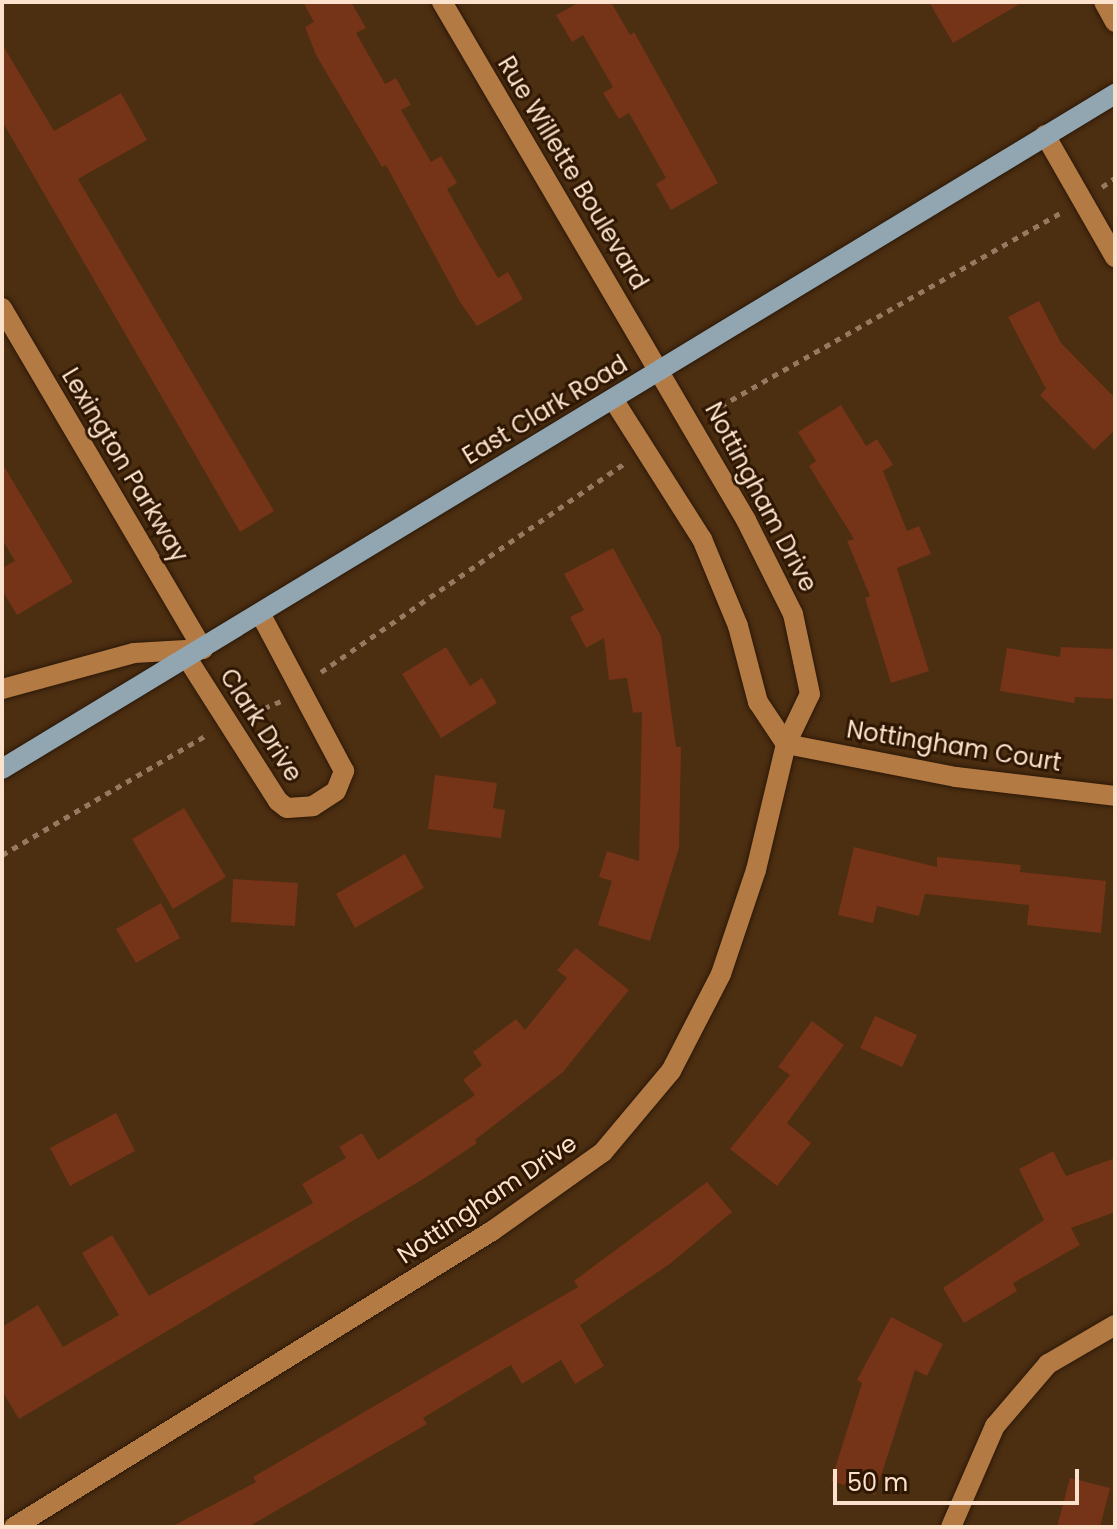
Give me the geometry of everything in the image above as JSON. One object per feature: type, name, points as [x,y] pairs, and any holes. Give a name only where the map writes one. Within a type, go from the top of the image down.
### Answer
[{"type":"main road","name":"East Clark Road","points":[[2,769],[261,615],[1115,94]]},
{"type":"street","name":"Rue Willette Boulevard","points":[[442,2],[661,370]]},
{"type":"street","points":[[1104,2],[1115,22]]},
{"type":"street","points":[[1045,135],[1115,257]]},
{"type":"street","name":"Lexington Parkway","points":[[2,308],[195,653]]},
{"type":"street","name":"Nottingham Drive","points":[[14,1527],[492,1231],[603,1152],[671,1071],[721,974],[756,870],[786,744],[810,694],[793,614],[692,422],[661,370]]},
{"type":"street","points":[[613,399],[702,539],[738,626],[758,702],[786,744]]},
{"type":"street","name":"Clark Drive","points":[[195,653],[227,723],[278,801],[287,808],[313,806],[336,791],[344,771],[303,687],[261,615]]},
{"type":"street","points":[[2,689],[134,653],[195,653]]},
{"type":"street","name":"Nottingham Court","points":[[786,744],[956,777],[1115,796]]},
{"type":"street","points":[[951,1527],[995,1426],[1048,1364],[1115,1325]]},
{"type":"path","points":[[692,422],[1082,200],[1115,178]]},
{"type":"path","points":[[2,855],[227,723],[303,687],[645,449]]},
{"type":"building","points":[[303,2],[351,2],[366,28],[356,33],[385,84],[396,78],[411,105],[401,110],[431,162],[441,156],[457,183],[447,189],[498,278],[508,272],[523,299],[477,326],[460,302],[386,165],[382,167],[316,55],[305,27],[314,22]]},
{"type":"building","points":[[580,2],[611,2],[630,35],[634,32],[718,183],[671,210],[656,184],[666,178],[629,113],[619,119],[603,93],[613,87],[583,35],[572,42],[556,15]]},
{"type":"building","points":[[929,2],[1023,2],[953,43]]},
{"type":"building","points":[[2,44],[54,131],[121,93],[147,140],[78,179],[274,511],[240,532],[2,121]]},
{"type":"building","points":[[1039,301],[1061,343],[1115,398],[1115,430],[1094,450],[1040,395],[1046,389],[1008,317]]},
{"type":"building","points":[[841,405],[866,446],[877,439],[893,465],[883,471],[907,531],[919,526],[931,554],[897,568],[929,671],[891,683],[865,598],[870,596],[847,541],[854,539],[809,466],[816,461],[798,432]]},
{"type":"building","points":[[2,463],[73,582],[17,615],[2,590],[2,568],[15,561],[2,539]]},
{"type":"building","points":[[613,548],[661,636],[676,747],[681,747],[679,848],[650,941],[598,925],[612,881],[599,877],[607,851],[639,861],[642,712],[633,713],[627,678],[609,680],[604,638],[586,648],[570,617],[584,610],[564,574]]},
{"type":"building","points":[[446,647],[470,686],[482,678],[497,703],[441,738],[402,674]]},
{"type":"building","points":[[1061,647],[1115,649],[1115,699],[1075,697],[1074,703],[1000,691],[1007,648],[1060,657]]},
{"type":"building","points":[[435,775],[497,783],[493,808],[505,810],[501,838],[428,829]]},
{"type":"building","points":[[184,808],[226,877],[173,909],[132,839]]},
{"type":"building","points":[[854,847],[937,867],[937,857],[1021,865],[1020,872],[1106,881],[1101,933],[1027,925],[1029,905],[925,894],[919,916],[877,906],[873,923],[838,915]]},
{"type":"building","points":[[405,854],[424,888],[355,928],[336,894]]},
{"type":"building","points":[[233,879],[298,883],[295,926],[231,922]]},
{"type":"building","points":[[161,903],[180,938],[136,963],[116,929]]},
{"type":"building","points":[[576,948],[629,990],[563,1072],[475,1140],[477,1143],[425,1178],[19,1419],[2,1391],[2,1327],[38,1305],[63,1347],[119,1315],[82,1253],[112,1235],[149,1296],[313,1203],[302,1184],[346,1158],[339,1147],[362,1133],[378,1160],[475,1095],[463,1080],[482,1065],[473,1052],[516,1019],[525,1030],[567,978],[557,970]]},
{"type":"building","points":[[875,1016],[917,1035],[902,1067],[860,1048]]},
{"type":"building","points":[[812,1021],[844,1045],[787,1123],[811,1143],[777,1186],[730,1149],[790,1075],[778,1067]]},
{"type":"building","points":[[116,1113],[135,1151],[70,1186],[50,1148]]},
{"type":"building","points":[[1053,1151],[1066,1176],[1115,1158],[1115,1212],[1071,1228],[1080,1245],[1013,1283],[1017,1291],[964,1323],[943,1288],[1044,1220],[1019,1169]]},
{"type":"building","points":[[707,1182],[732,1212],[671,1263],[580,1325],[604,1366],[575,1384],[561,1360],[522,1384],[511,1365],[423,1418],[427,1424],[248,1527],[171,1527],[256,1482],[253,1477],[578,1287],[574,1281]]},
{"type":"building","points":[[891,1317],[943,1344],[927,1376],[915,1370],[875,1495],[831,1481],[862,1383],[857,1380]]},
{"type":"building","points":[[1070,1478],[1110,1488],[1100,1527],[1057,1527]]}]
